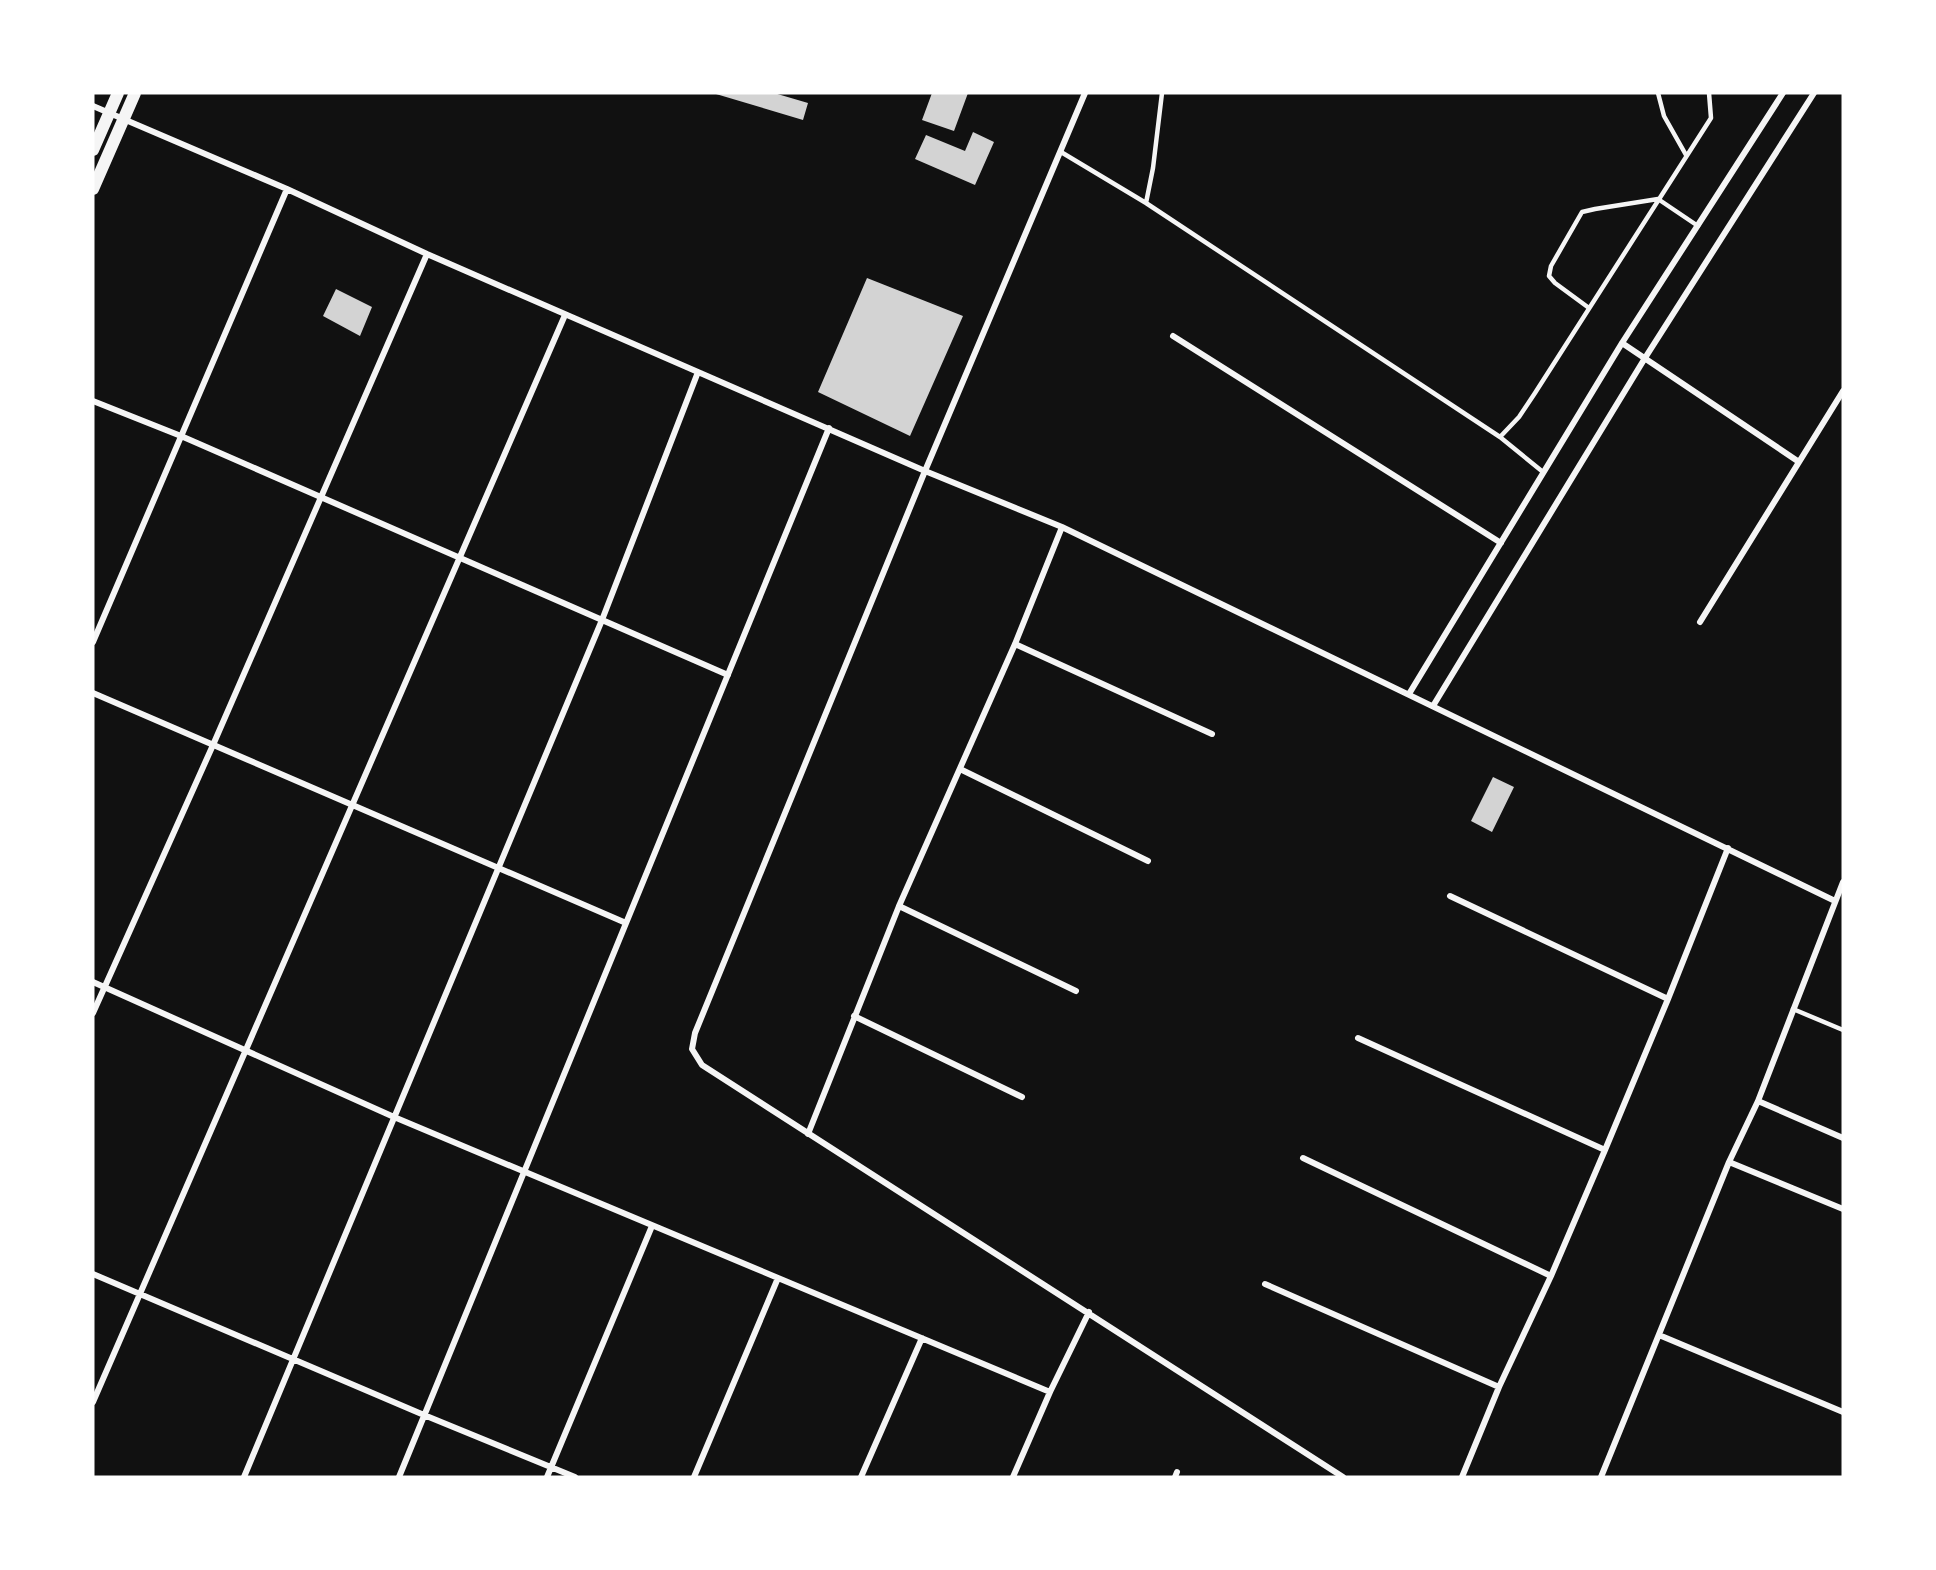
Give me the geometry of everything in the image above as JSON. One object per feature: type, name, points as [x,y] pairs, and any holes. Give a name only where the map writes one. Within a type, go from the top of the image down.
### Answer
[{"type":"main road","points":[[93,150],[118,93]]},
{"type":"main road","points":[[93,189],[135,93]]},
{"type":"street","points":[[1085,93],[925,471],[695,1033],[693,1049],[702,1065],[1343,1477]]},
{"type":"street","points":[[1409,694],[1622,343],[1783,93]]},
{"type":"street","points":[[1433,706],[1645,358],[1814,93]]},
{"type":"street","points":[[93,106],[287,189],[565,315],[925,471],[1062,527],[1835,901]]},
{"type":"street","points":[[93,642],[287,189]]},
{"type":"street","points":[[93,1013],[213,745],[427,254]]},
{"type":"street","points":[[93,1402],[565,315]]},
{"type":"street","points":[[1173,336],[1501,543]]},
{"type":"street","points":[[1622,343],[1799,462]]},
{"type":"street","points":[[244,1477],[602,620],[698,372]]},
{"type":"street","points":[[1700,622],[1843,391]]},
{"type":"street","points":[[93,401],[181,436],[728,675]]},
{"type":"street","points":[[399,1477],[829,428]]},
{"type":"street","points":[[808,1134],[899,906],[1015,644],[1062,527]]},
{"type":"street","points":[[1015,644],[1212,734]]},
{"type":"street","points":[[93,693],[626,923]]},
{"type":"street","points":[[960,769],[1148,861]]},
{"type":"street","points":[[1462,1477],[1605,1150],[1728,848]]},
{"type":"street","points":[[1601,1477],[1729,1162],[1758,1101],[1843,882]]},
{"type":"street","points":[[1450,896],[1668,999]]},
{"type":"street","points":[[899,906],[1076,991]]},
{"type":"street","points":[[93,982],[394,1118],[1050,1392]]},
{"type":"street","points":[[854,1016],[1022,1097]]},
{"type":"street","points":[[1358,1038],[1605,1150]]},
{"type":"street","points":[[1758,1101],[1843,1138]]},
{"type":"street","points":[[1303,1158],[1551,1276]]},
{"type":"street","points":[[1729,1162],[1843,1209]]},
{"type":"street","points":[[547,1477],[652,1226]]},
{"type":"street","points":[[93,1274],[575,1477]]},
{"type":"street","points":[[694,1477],[778,1278]]},
{"type":"street","points":[[1265,1284],[1499,1388]]},
{"type":"street","points":[[1013,1477],[1050,1392],[1089,1312]]},
{"type":"street","points":[[1659,1335],[1843,1412]]},
{"type":"street","points":[[861,1477],[922,1338]]},
{"type":"lane","points":[[1146,202],[1153,168],[1162,93]]},
{"type":"lane","points":[[1658,93],[1664,116],[1686,155]]},
{"type":"lane","points":[[1500,437],[1530,401],[1711,118],[1709,93]]},
{"type":"lane","points":[[1061,152],[1146,202],[1500,437],[1543,472]]},
{"type":"lane","points":[[1589,308],[1549,276],[1551,266],[1582,212],[1594,208],[1658,200],[1698,226]]},
{"type":"lane","points":[[1793,1009],[1843,1030]]},
{"type":"building","points":[[774,93],[808,103],[803,120],[716,94]]},
{"type":"building","points":[[932,93],[968,93],[954,131],[922,120]]},
{"type":"building","points":[[973,132],[994,142],[975,185],[915,159],[926,135],[965,151]]},
{"type":"building","points":[[867,278],[963,316],[910,436],[818,392]]},
{"type":"building","points":[[336,289],[372,307],[360,336],[323,316]]},
{"type":"building","points":[[1493,777],[1514,787],[1492,832],[1471,821]]}]
